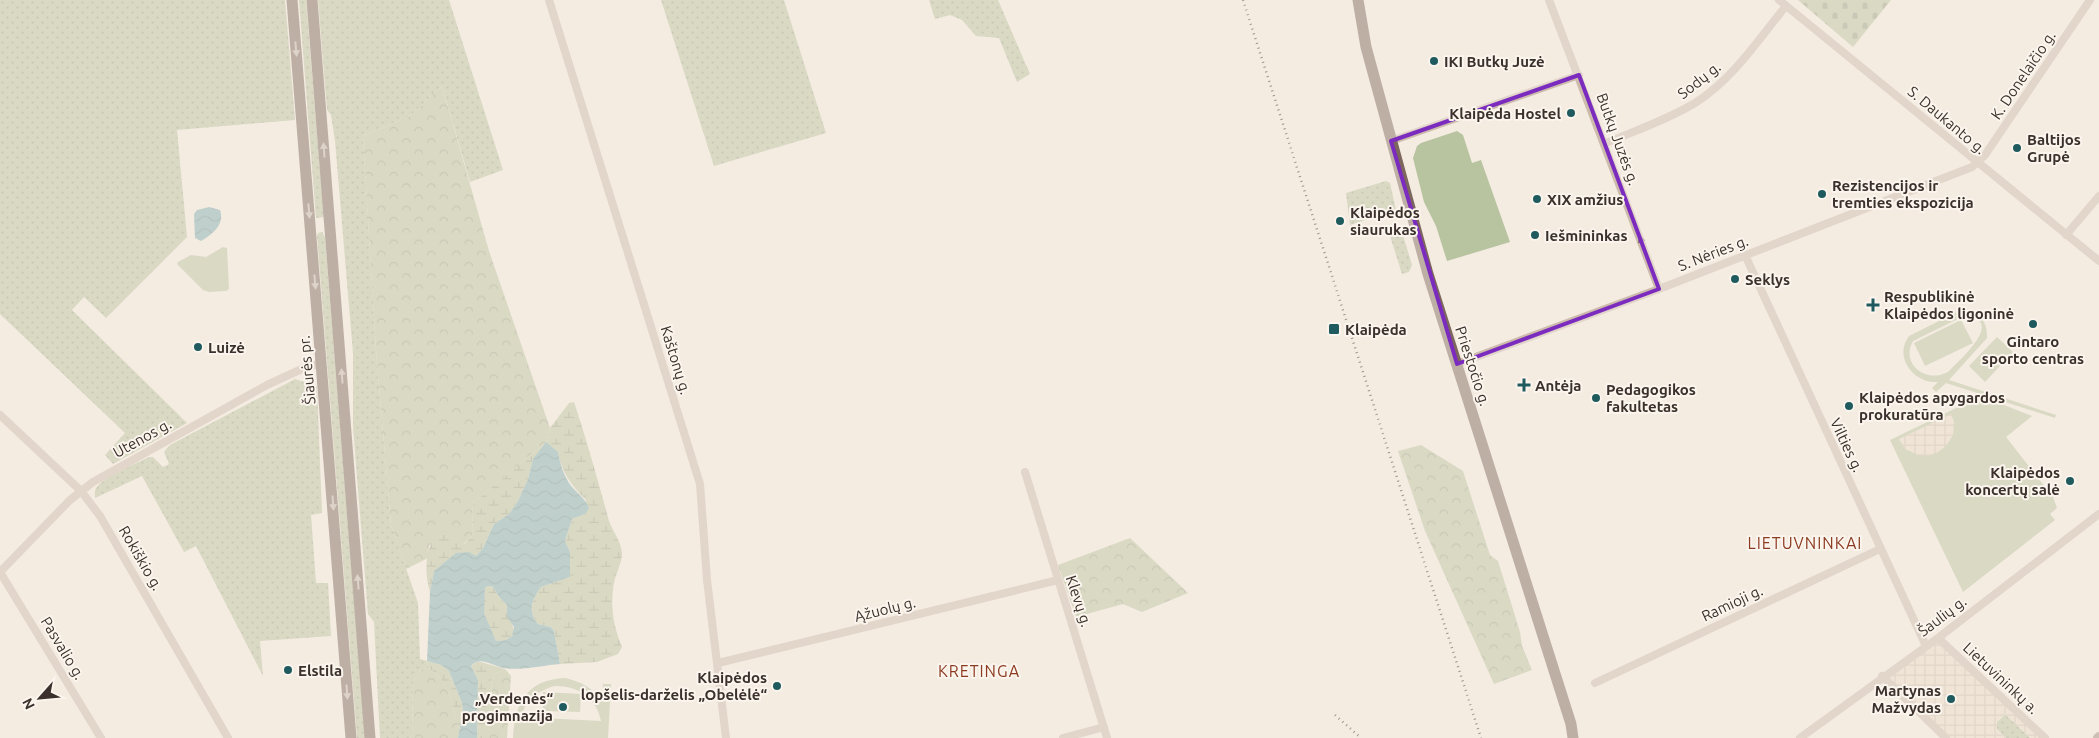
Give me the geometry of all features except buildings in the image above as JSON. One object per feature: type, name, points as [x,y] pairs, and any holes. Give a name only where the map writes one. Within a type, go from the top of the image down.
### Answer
[{"type":"main road","name":"Šiaurės pr.","points":[[292,0],[351,738]]},
{"type":"main road","points":[[312,0],[370,738]]},
{"type":"main road","name":"Priestočio g.","points":[[1358,0],[1366,47],[1428,274],[1571,724],[1573,738]]},
{"type":"main road","points":[[311,234],[315,228],[320,226],[330,232]]},
{"type":"street","name":"Kaštonų g.","points":[[549,0],[700,484],[708,580],[726,738]]},
{"type":"street","name":"Butkų Juzės g.","points":[[1549,0],[1579,74],[1659,289]]},
{"type":"street","name":"S. Daukanto g.","points":[[1779,0],[2099,261]]},
{"type":"street","name":"K. Donelaičio g.","points":[[1978,164],[2090,0]]},
{"type":"street","name":"Sodų g.","points":[[1604,144],[1679,112],[1710,92],[1739,65],[1786,6]]},
{"type":"street","points":[[1391,141],[1579,74]]},
{"type":"street","name":"S. Nėries g.","points":[[1456,364],[1659,289],[1978,164]]},
{"type":"street","points":[[2066,235],[2099,196]]},
{"type":"street","name":"Vilties g.","points":[[1745,255],[1926,646]]},
{"type":"street","name":"Utenos g.","points":[[0,572],[81,491],[105,475],[267,385],[306,367],[322,363]]},
{"type":"street","name":"Rokiškio g.","points":[[1,417],[81,491],[113,538],[228,738]]},
{"type":"street","name":"Klevų g.","points":[[1025,472],[1107,738]]},
{"type":"street","name":"Šaulių g.","points":[[1800,738],[1882,676],[1938,638],[2099,514]]},
{"type":"street","name":"Ramioji g.","points":[[1595,683],[1880,549]]},
{"type":"street","name":"Pasvalio g.","points":[[0,572],[101,738]]},
{"type":"street","name":"Ąžuolų g.","points":[[718,663],[1058,580]]},
{"type":"street","name":"Lietuvininkų a.","points":[[1938,638],[2046,738]]},
{"type":"street","points":[[1882,676],[1946,738]]},
{"type":"street","points":[[1063,738],[1104,727]]},
{"type":"highlighted area","points":[[1579,75],[1659,289],[1457,364],[1391,141]]},
{"type":"green space","points":[[0,0],[285,0],[295,120],[177,130],[187,237],[106,318],[84,297],[72,310],[187,423],[113,464],[105,455],[125,433],[0,314]]},
{"type":"green space","points":[[299,0],[306,0],[324,217],[316,218]]},
{"type":"green space","points":[[318,0],[449,0],[503,170],[470,182],[442,86],[410,116],[363,136],[376,350],[391,525],[418,603],[420,659],[427,661],[428,668],[420,670],[413,682],[412,738],[380,738],[374,622],[368,614],[353,427],[353,353],[335,141],[331,115],[327,110]]},
{"type":"green space","points":[[661,0],[784,0],[826,133],[714,166]]},
{"type":"green space","points":[[929,0],[998,0],[1030,74],[1017,82],[999,38],[976,36],[962,20],[950,15],[935,19]]},
{"type":"green space","points":[[1798,0],[1891,0],[1853,47]]},
{"type":"green space","points":[[442,86],[489,251],[550,428],[546,442],[473,503],[472,536],[463,544],[454,537],[429,545],[428,558],[406,569],[391,525],[376,350],[363,136],[410,116]]},
{"type":"green space","points":[[1457,131],[1463,135],[1472,163],[1481,160],[1510,242],[1447,261],[1436,226],[1424,202],[1413,158],[1417,146],[1421,143]]},
{"type":"green space","points":[[1386,181],[1390,183],[1396,210],[1350,225],[1346,193]]},
{"type":"green space","points":[[322,232],[325,237],[365,738],[357,738],[317,236],[318,233]]},
{"type":"green space","points":[[1402,232],[1412,265],[1409,272],[1402,274],[1390,236]]},
{"type":"green space","points":[[223,247],[227,248],[229,289],[226,291],[209,292],[203,290],[177,264],[191,255],[206,257]]},
{"type":"green space","points":[[1959,311],[1976,314],[1986,326],[1987,338],[1949,380],[2056,415],[2055,418],[1946,383],[1936,392],[1932,388],[1938,382],[1921,379],[1914,374],[1905,360],[1903,352],[1909,336]],"holes":[[[1964,316],[1976,319],[1981,324],[1981,332],[1969,350],[1948,372],[1940,375],[1931,375],[1917,370],[1910,357],[1913,341]]]},
{"type":"green space","points":[[1961,320],[1973,343],[1925,366],[1914,343]]},
{"type":"green space","points":[[1997,337],[2013,352],[1985,382],[1969,366]]},
{"type":"green space","points":[[311,378],[317,387],[322,513],[311,515],[316,583],[328,583],[331,636],[260,641],[263,676],[196,546],[184,552],[142,476],[95,498],[95,491],[106,479],[149,457],[153,457],[163,467],[169,464],[164,452],[170,445],[295,379],[304,382]]},
{"type":"green space","points":[[1981,396],[2032,416],[2006,437],[2053,497],[2057,508],[2050,514],[2055,520],[1963,592],[1890,440]]},
{"type":"green space","points":[[574,402],[609,521],[619,541],[622,553],[614,583],[612,607],[616,631],[622,647],[618,654],[597,662],[560,664],[554,631],[551,627],[538,624],[533,614],[532,605],[541,587],[570,577],[570,552],[565,541],[572,519],[585,514],[586,500],[568,478],[558,452],[533,459],[528,479],[518,501],[509,514],[494,524],[483,548],[476,556],[434,571],[430,592],[426,569],[430,547],[437,533],[450,531],[454,537],[464,544],[472,536],[473,503],[546,442],[550,428],[569,403]]},
{"type":"green space","points":[[1421,445],[1463,471],[1490,555],[1498,561],[1520,632],[1522,646],[1532,670],[1494,684],[1425,531],[1398,451]]},
{"type":"green space","points":[[1130,538],[1188,593],[1142,612],[1123,604],[1076,617],[1058,565]]},
{"type":"green space","points":[[492,586],[507,605],[513,632],[512,636],[506,640],[496,641],[483,613],[485,588]]},
{"type":"green space","points":[[427,661],[441,665],[449,671],[462,703],[463,712],[460,731],[450,696],[442,680],[428,668]]},
{"type":"green space","points":[[477,661],[505,669],[493,675],[492,678],[489,738],[477,738],[478,680],[471,666]]},
{"type":"green space","points":[[428,668],[442,680],[450,696],[460,731],[458,738],[412,738],[413,682],[420,670]]},
{"type":"green space","points":[[505,669],[511,676],[507,738],[489,738],[492,678],[493,675]]},
{"type":"green space","points":[[565,678],[581,683],[594,692],[602,701],[603,684],[611,684],[608,738],[513,738],[516,714],[525,696],[541,683]],"holes":[[[555,686],[585,694],[595,705],[601,721],[521,717],[529,701],[538,693]]]},
{"type":"green space","points":[[543,692],[581,694],[580,712],[543,711]]},
{"type":"green space","points":[[2005,714],[2031,738],[2006,738],[1997,729],[1997,722]]},
{"type":"shaded area","points":[[1951,414],[1954,422],[1953,435],[1946,446],[1928,456],[1918,455],[1905,449],[1899,439]]},
{"type":"shaded area","points":[[1938,638],[2045,738],[2030,738],[2005,714],[1997,722],[1997,729],[2006,738],[1946,738],[1882,676]]},
{"type":"water","points":[[209,207],[220,210],[221,220],[214,232],[201,241],[195,238],[194,214],[197,210]]},
{"type":"water","points":[[546,442],[558,452],[567,479],[589,508],[585,514],[572,519],[565,541],[570,552],[570,577],[541,587],[532,605],[533,614],[538,624],[551,627],[554,631],[560,664],[510,669],[482,661],[474,663],[471,666],[478,680],[477,738],[458,738],[463,712],[462,703],[449,671],[441,665],[427,661],[430,592],[434,571],[456,553],[469,552],[476,556],[483,548],[494,524],[509,514],[518,501],[528,479],[533,459]],"holes":[[[492,586],[507,605],[507,617],[514,627],[512,636],[506,640],[496,641],[484,613],[485,588]]]},
{"type":"railway","points":[[1243,0],[1481,738]]},
{"type":"railway","points":[[1335,715],[1361,738]]},
{"type":"place","name":"IKI Butkų Juzė","points":[[1434,61]]},
{"type":"place","name":"Klaipėda Hostel","points":[[1571,113]]},
{"type":"place","name":"Baltijos Grupė","points":[[2017,148]]},
{"type":"place","name":"Rezistencijos ir tremties ekspozicija","points":[[1822,194]]},
{"type":"place","name":"XIX amžius","points":[[1537,199]]},
{"type":"place","name":"Klaipėdos siaurukas","points":[[1340,221]]},
{"type":"place","name":"Iešmininkas","points":[[1535,235]]},
{"type":"place","name":"Seklys","points":[[1735,279]]},
{"type":"place","name":"Respublikinė Klaipėdos ligoninė","points":[[1873,305]]},
{"type":"place","name":"Gintaro sporto centras","points":[[2033,324]]},
{"type":"place","name":"Klaipėda","points":[[1334,329]]},
{"type":"place","name":"Luizė","points":[[198,347]]},
{"type":"place","name":"Antėja","points":[[1524,385]]},
{"type":"place","name":"Pedagogikos fakultetas","points":[[1596,398]]},
{"type":"place","name":"Klaipėdos apygardos prokuratūra","points":[[1849,406]]},
{"type":"place","name":"Klaipėdos koncertų salė","points":[[2070,481]]},
{"type":"place","name":"Elstila","points":[[288,670]]},
{"type":"place","name":"Klaipėdos lopšelis-darželis „Obelėlė“","points":[[777,686]]},
{"type":"place","name":"Martynas Mažvydas","points":[[1951,699]]},
{"type":"place","name":"„Verdenės“ progimnazija","points":[[563,707]]},
{"type":"district","name":"LIETUVNINKAI","points":[[1805,543]]},
{"type":"district","name":"KRETINGA","points":[[979,671]]}]
